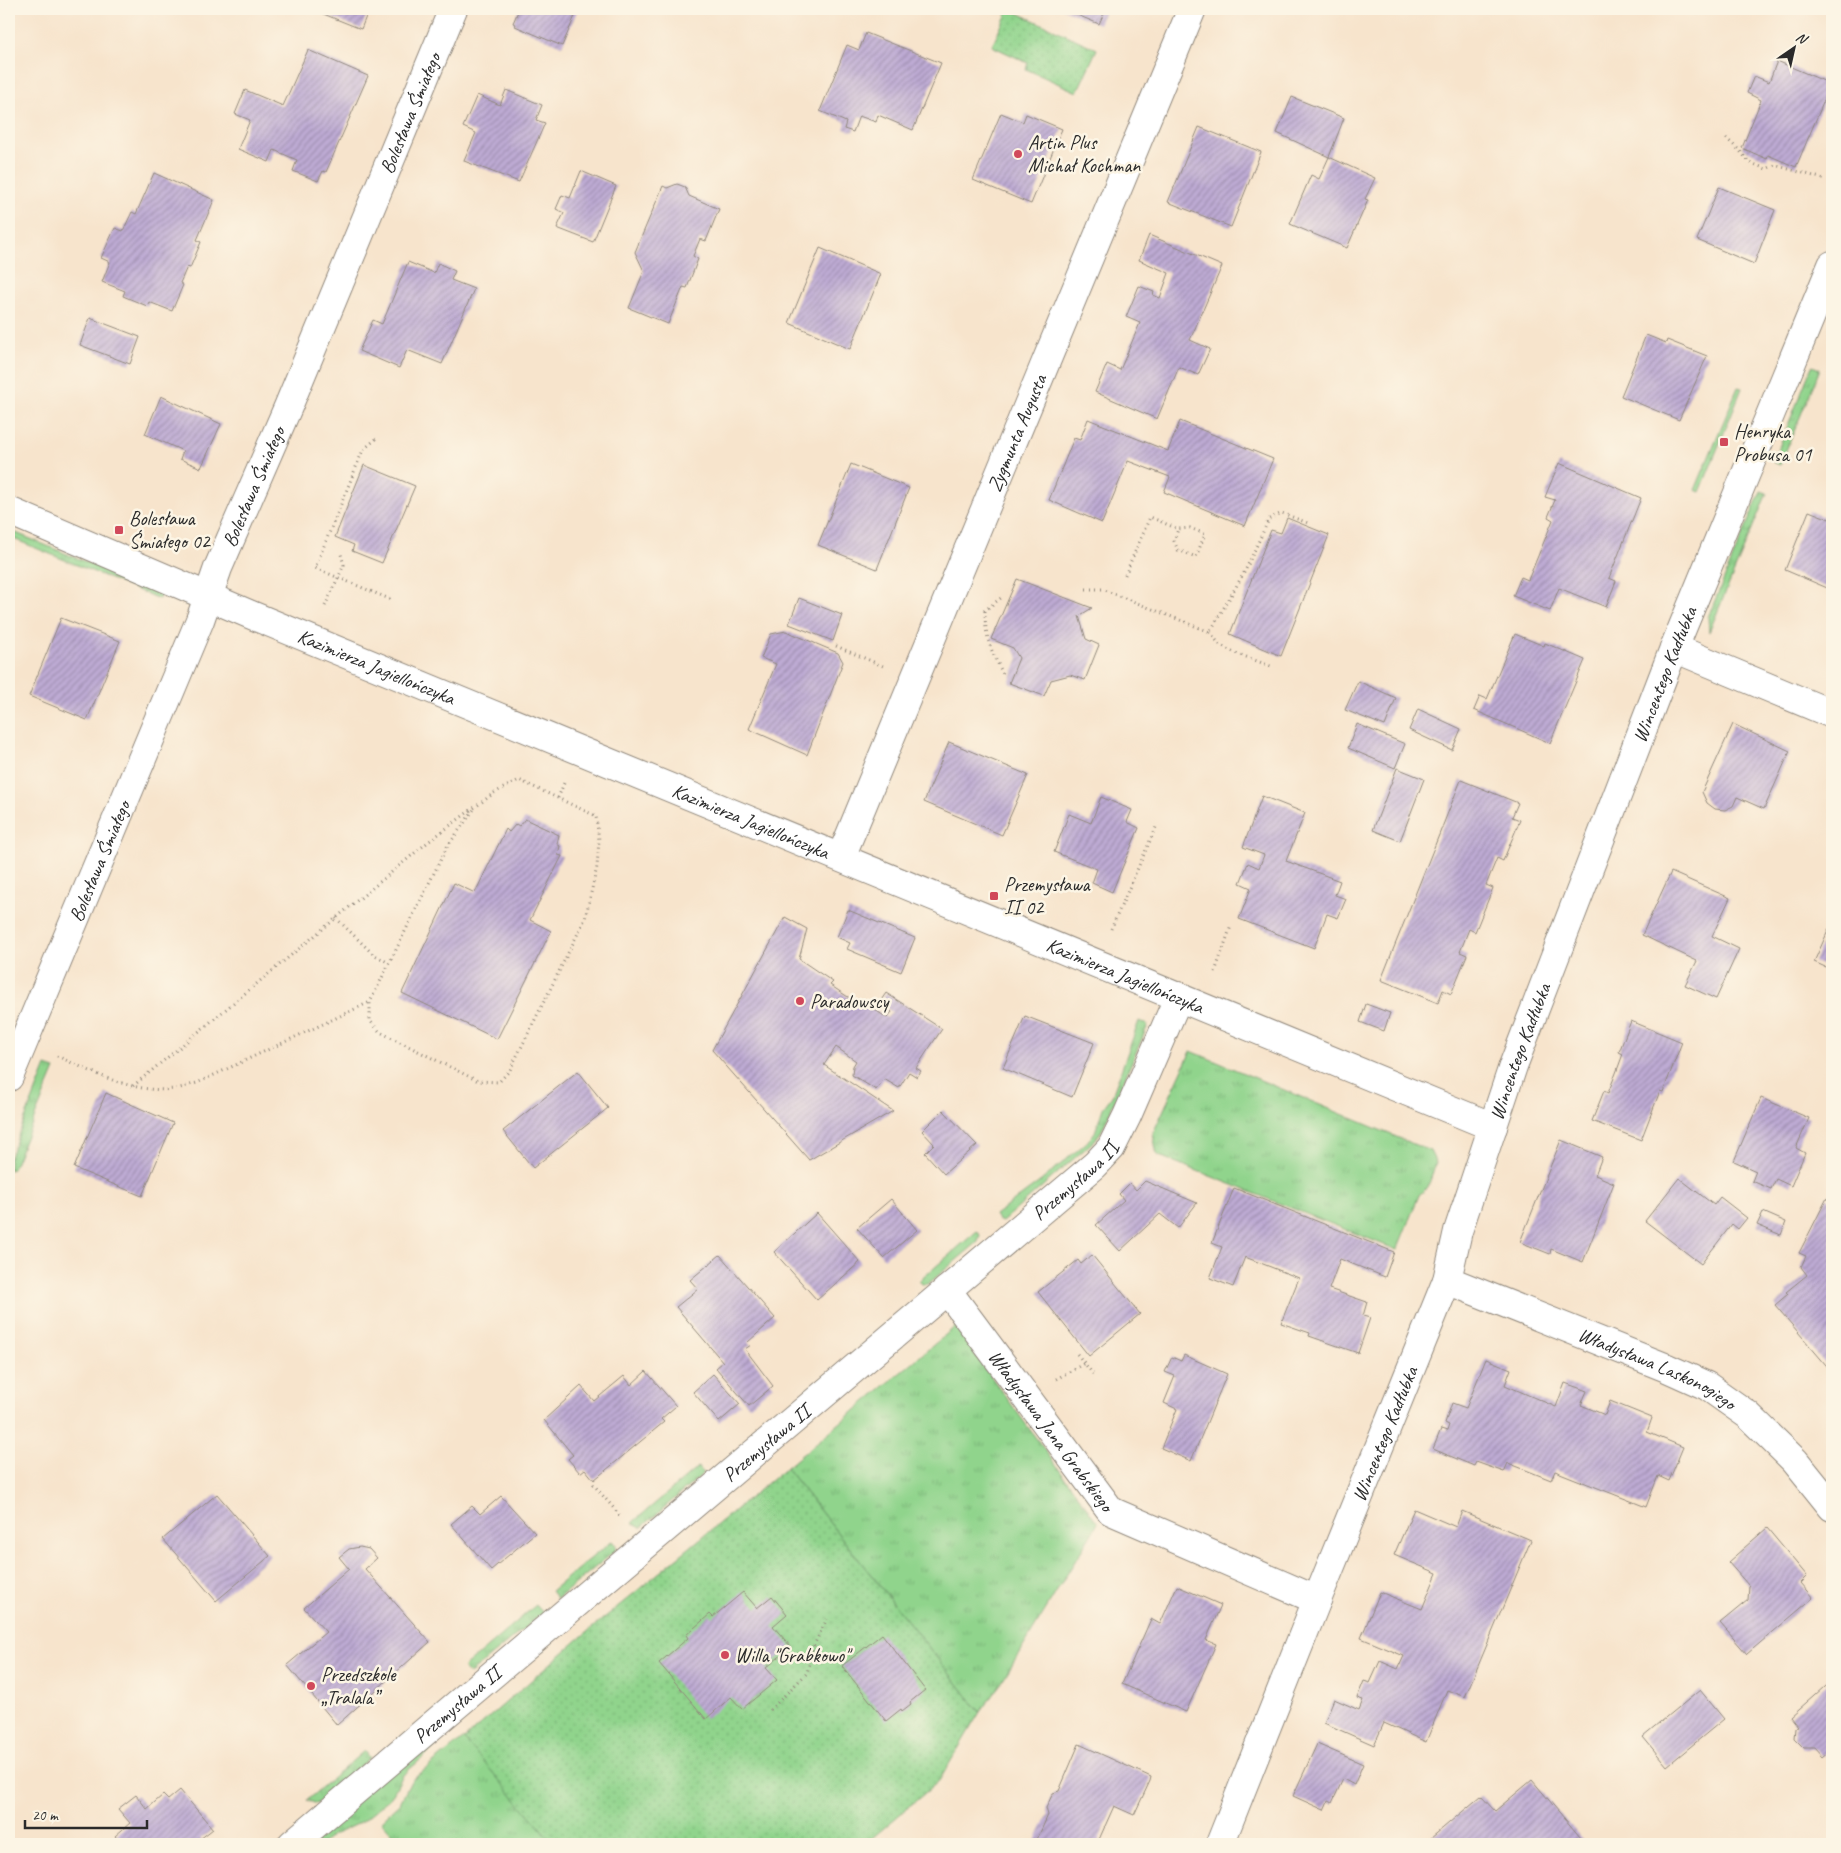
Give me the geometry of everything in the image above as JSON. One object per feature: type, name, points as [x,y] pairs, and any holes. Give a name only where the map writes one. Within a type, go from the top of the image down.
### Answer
[{"type":"street","name":"Bolesława Śmiałego","points":[[9,1077],[218,568],[288,407],[453,9]]},
{"type":"street","name":"Zygmunta Augusta","points":[[841,857],[1192,9]]},
{"type":"street","name":"Wincentego Kadłubka","points":[[1220,1844],[1447,1280],[1458,1231],[1518,1054],[1674,648],[1832,265]]},
{"type":"street","name":"Kazimierza Jagiellończyka","points":[[9,511],[249,614],[1493,1126]]},
{"type":"street","points":[[1674,648],[1832,714]]},
{"type":"street","name":"Przemysława II","points":[[292,1844],[1095,1165],[1111,1148],[1128,1116],[1179,996]]},
{"type":"street","name":"Władysława Laskonogiego","points":[[1447,1280],[1658,1364],[1707,1386],[1748,1415],[1795,1461],[1832,1506]]},
{"type":"street","name":"Władysława Jana Grabskiego","points":[[947,1290],[1111,1511],[1317,1600]]},
{"type":"path","points":[[1726,138],[1749,162],[1766,169],[1775,166],[1824,179]]},
{"type":"path","points":[[376,439],[363,450],[315,568],[392,600]]},
{"type":"path","points":[[1210,632],[1245,571],[1269,519],[1282,513],[1308,523]]},
{"type":"path","points":[[1126,575],[1150,517],[1178,529],[1190,528],[1205,534],[1196,557],[1178,550],[1174,541],[1178,529]]},
{"type":"path","points":[[326,604],[344,565],[341,554]]},
{"type":"path","points":[[1086,590],[1102,589],[1210,632],[1219,644],[1226,648],[1273,667]]},
{"type":"path","points":[[1001,598],[985,612],[985,631],[992,653],[1003,674]]},
{"type":"path","points":[[978,609],[985,612]]},
{"type":"path","points":[[836,646],[891,669]]},
{"type":"path","points":[[133,1086],[428,842],[494,793],[519,780],[596,816],[599,840],[598,867],[585,919],[510,1070],[499,1082],[478,1081],[380,1032],[370,1021],[370,1002],[389,963],[447,847],[475,808]]},
{"type":"path","points":[[558,798],[565,782]]},
{"type":"path","points":[[1111,929],[1157,825]]},
{"type":"path","points":[[336,918],[373,954],[389,963]]},
{"type":"path","points":[[1216,972],[1231,926]]},
{"type":"path","points":[[24,1041],[101,1075],[133,1086],[153,1089],[174,1089],[197,1083],[370,1002]]},
{"type":"path","points":[[1078,1354],[1093,1374]]},
{"type":"path","points":[[1054,1380],[1085,1362]]},
{"type":"path","points":[[593,1484],[628,1524]]},
{"type":"path","points":[[770,1710],[807,1673],[814,1645],[827,1619]]},
{"type":"green space","points":[[1009,9],[1097,49],[1077,92],[1026,69],[1028,63],[992,46]]},
{"type":"green space","points":[[1812,366],[1820,369],[1780,465],[1773,462]]},
{"type":"green space","points":[[1738,387],[1742,388],[1700,492],[1695,490]]},
{"type":"green space","points":[[1761,491],[1767,493],[1709,632],[1708,617]]},
{"type":"green space","points":[[9,530],[161,593],[159,599],[9,537]]},
{"type":"green space","points":[[1139,1021],[1148,1025],[1102,1130],[1095,1140],[1002,1222],[998,1220],[995,1215],[1041,1181],[1087,1142],[1095,1132],[1103,1108],[1112,1096]]},
{"type":"green space","points":[[1191,1051],[1430,1151],[1436,1163],[1428,1187],[1419,1195],[1397,1250],[1157,1155],[1153,1133]]},
{"type":"green space","points":[[46,1066],[55,1069],[13,1169],[9,1170],[9,1159]]},
{"type":"green space","points":[[977,1231],[980,1235],[978,1242],[928,1284],[922,1284],[919,1281]]},
{"type":"green space","points":[[955,1327],[1098,1523],[1002,1682],[980,1712],[786,1468]]},
{"type":"green space","points":[[698,1467],[704,1473],[641,1528],[632,1523]]},
{"type":"green space","points":[[786,1468],[980,1712],[939,1781],[865,1844],[554,1844],[464,1739],[581,1637]]},
{"type":"green space","points":[[612,1541],[616,1545],[615,1551],[557,1599],[551,1591]]},
{"type":"green space","points":[[536,1605],[543,1613],[469,1674],[463,1668]]},
{"type":"green space","points":[[464,1738],[554,1844],[401,1844],[381,1821],[400,1803],[411,1781]]},
{"type":"green space","points":[[436,1746],[403,1775],[391,1797],[363,1821],[331,1836],[322,1844],[315,1844],[337,1815],[387,1773]]},
{"type":"green space","points":[[364,1751],[369,1758],[317,1804],[307,1800]]},
{"type":"building","points":[[311,9],[369,9],[361,29]]},
{"type":"building","points":[[519,9],[578,9],[562,46],[515,26],[516,24],[513,23]]},
{"type":"building","points":[[1063,9],[1106,9],[1099,24]]},
{"type":"building","points":[[866,33],[941,63],[913,130],[878,115],[876,122],[859,116],[853,132],[844,129],[846,122],[820,111],[847,45],[859,50]]},
{"type":"building","points":[[308,50],[368,76],[326,172],[323,171],[318,181],[293,171],[297,160],[274,150],[269,162],[238,149],[250,120],[235,114],[245,90],[283,106]]},
{"type":"building","points":[[1777,61],[1831,84],[1796,167],[1768,155],[1767,159],[1742,148],[1761,100],[1747,93],[1754,76],[1769,82]]},
{"type":"building","points":[[506,90],[542,105],[536,120],[545,123],[519,182],[464,161],[476,133],[463,127],[477,95],[500,105]]},
{"type":"building","points":[[1292,97],[1344,118],[1329,157],[1277,133]]},
{"type":"building","name":"Artin Plus Michał Kochman","points":[[1001,113],[1023,122],[1026,114],[1062,129],[1031,204],[973,180]]},
{"type":"building","points":[[1199,127],[1261,152],[1231,227],[1168,202]]},
{"type":"building","points":[[1329,157],[1375,178],[1365,199],[1368,200],[1347,248],[1290,224],[1311,175],[1319,179]]},
{"type":"building","points":[[581,171],[616,186],[593,242],[557,228],[564,213],[556,209],[562,195],[570,198]]},
{"type":"building","points":[[154,173],[214,200],[197,240],[201,242],[190,268],[187,267],[180,283],[183,285],[172,311],[149,302],[147,306],[123,296],[125,291],[102,282],[110,262],[101,258],[115,228],[123,231],[132,212],[136,214]]},
{"type":"building","points":[[677,184],[685,187],[689,196],[719,209],[706,241],[700,239],[693,256],[698,259],[687,288],[683,287],[668,324],[629,308],[644,271],[635,252],[663,186],[667,188]]},
{"type":"building","points":[[1719,187],[1775,210],[1754,264],[1697,240]]},
{"type":"building","points":[[1149,235],[1222,266],[1190,340],[1210,349],[1198,375],[1179,367],[1157,419],[1095,392],[1107,364],[1120,370],[1140,323],[1126,317],[1139,286],[1154,292],[1153,295],[1160,298],[1169,273],[1139,260]]},
{"type":"building","points":[[820,248],[881,274],[850,349],[789,323]]},
{"type":"building","points":[[408,262],[434,273],[438,263],[455,271],[451,280],[474,289],[442,364],[407,350],[399,368],[359,351],[373,320],[382,324]]},
{"type":"building","points":[[90,318],[140,337],[130,364],[80,345]]},
{"type":"building","points":[[1646,335],[1666,343],[1667,340],[1707,356],[1679,420],[1621,396]]},
{"type":"building","points":[[161,396],[221,424],[201,468],[180,459],[183,451],[145,434]]},
{"type":"building","points":[[1088,419],[1168,451],[1180,421],[1273,459],[1245,526],[1164,492],[1170,477],[1128,461],[1102,523],[1049,500],[1074,438],[1080,440]]},
{"type":"building","points":[[1559,463],[1641,498],[1609,578],[1616,581],[1606,607],[1559,588],[1550,611],[1513,596],[1521,577],[1528,580],[1553,520],[1548,517],[1555,500],[1545,497]]},
{"type":"building","points":[[851,464],[909,488],[877,569],[818,545]]},
{"type":"building","points":[[364,465],[415,486],[382,563],[352,551],[354,545],[335,537]]},
{"type":"building","points":[[1809,511],[1832,520],[1832,590],[1785,570]]},
{"type":"building","points":[[1287,518],[1329,535],[1281,656],[1230,634],[1271,530],[1281,533]]},
{"type":"building","points":[[1017,579],[1092,608],[1079,616],[1086,639],[1099,645],[1085,680],[1070,675],[1051,680],[1044,696],[1009,683],[1019,658],[1013,648],[991,639]]},
{"type":"building","points":[[799,598],[842,615],[833,641],[789,624]]},
{"type":"building","points":[[61,618],[120,641],[87,720],[29,696]]},
{"type":"building","points":[[786,631],[838,653],[843,662],[807,755],[749,729],[776,664],[761,658],[771,634]]},
{"type":"building","points":[[1515,634],[1544,646],[1545,643],[1585,660],[1550,743],[1474,710],[1480,696],[1487,699]]},
{"type":"building","points":[[1358,681],[1396,698],[1385,726],[1345,710]]},
{"type":"building","points":[[1418,709],[1461,729],[1452,750],[1409,730]]},
{"type":"building","points":[[1357,724],[1405,744],[1395,768],[1348,748]]},
{"type":"building","points":[[1733,724],[1790,751],[1764,809],[1737,797],[1733,806],[1725,810],[1715,809],[1707,803],[1702,792]]},
{"type":"building","points":[[949,742],[1028,775],[1002,835],[924,802]]},
{"type":"building","points":[[1397,768],[1424,779],[1400,841],[1373,830]]},
{"type":"building","points":[[1461,780],[1518,803],[1512,817],[1520,820],[1503,861],[1497,858],[1486,885],[1493,888],[1475,932],[1469,929],[1460,952],[1467,955],[1451,994],[1443,990],[1438,1003],[1381,980]]},
{"type":"building","points":[[1262,796],[1305,813],[1286,861],[1340,881],[1335,895],[1346,899],[1338,918],[1327,914],[1314,948],[1239,919],[1251,888],[1240,883],[1248,863],[1259,868],[1264,855],[1243,847]]},
{"type":"building","points":[[1101,797],[1132,810],[1127,822],[1139,828],[1112,892],[1092,883],[1097,869],[1054,852],[1069,814],[1091,823]]},
{"type":"building","points":[[525,819],[559,835],[557,844],[560,846],[558,855],[562,856],[530,920],[551,931],[497,1039],[402,993],[454,883],[475,893],[506,829],[509,832],[516,824],[519,826]]},
{"type":"building","points":[[1671,872],[1730,898],[1712,936],[1739,949],[1716,999],[1685,985],[1697,961],[1642,935]]},
{"type":"building","points":[[848,910],[915,938],[901,972],[847,949],[850,943],[837,937]]},
{"type":"building","points":[[785,917],[807,929],[799,959],[833,982],[830,985],[863,1007],[865,1003],[887,1018],[892,1012],[879,1003],[886,993],[942,1029],[916,1068],[921,1071],[917,1077],[909,1072],[899,1088],[884,1079],[876,1090],[852,1075],[853,1066],[856,1061],[836,1047],[824,1065],[893,1111],[809,1160],[712,1050]]},
{"type":"building","points":[[1832,922],[1832,970],[1814,962]]},
{"type":"building","points":[[1366,1004],[1390,1013],[1384,1031],[1360,1022]]},
{"type":"building","points":[[1025,1016],[1094,1043],[1072,1097],[1003,1068]]},
{"type":"building","points":[[1631,1021],[1682,1042],[1663,1092],[1660,1091],[1641,1140],[1592,1121],[1604,1091],[1608,1093],[1616,1073],[1623,1054],[1619,1052]]},
{"type":"building","points":[[578,1071],[608,1108],[533,1168],[503,1131]]},
{"type":"building","points":[[106,1093],[173,1123],[142,1196],[74,1168]]},
{"type":"building","points":[[1761,1098],[1809,1118],[1796,1148],[1805,1153],[1791,1186],[1776,1179],[1771,1189],[1752,1181],[1756,1171],[1734,1161]]},
{"type":"building","points":[[943,1110],[977,1145],[944,1174],[925,1153],[934,1144],[922,1131]]},
{"type":"building","points":[[1561,1140],[1602,1157],[1595,1175],[1614,1183],[1583,1262],[1551,1249],[1550,1254],[1520,1242]]},
{"type":"building","points":[[1679,1178],[1714,1205],[1720,1197],[1747,1218],[1738,1229],[1732,1224],[1701,1264],[1645,1221]]},
{"type":"building","points":[[1145,1181],[1197,1203],[1178,1228],[1160,1214],[1120,1251],[1096,1225],[1124,1200],[1119,1194],[1130,1183],[1136,1190]]},
{"type":"building","points":[[1234,1188],[1394,1252],[1385,1277],[1340,1259],[1329,1289],[1367,1302],[1363,1316],[1370,1318],[1358,1353],[1309,1336],[1310,1333],[1281,1323],[1299,1278],[1245,1257],[1233,1287],[1210,1278],[1222,1247],[1212,1243]]},
{"type":"building","points":[[1827,1198],[1832,1201],[1832,1372],[1775,1305],[1788,1294],[1786,1292],[1807,1275],[1801,1267],[1806,1256],[1799,1253]]},
{"type":"building","points":[[891,1199],[917,1230],[884,1258],[857,1228]]},
{"type":"building","points":[[1763,1212],[1786,1222],[1781,1235],[1757,1225]]},
{"type":"building","points":[[817,1213],[860,1262],[817,1300],[774,1252]]},
{"type":"building","points":[[720,1255],[775,1318],[748,1342],[751,1345],[745,1349],[773,1386],[749,1406],[716,1368],[723,1362],[676,1307],[698,1289],[690,1280]]},
{"type":"building","points":[[1092,1255],[1140,1314],[1089,1356],[1038,1292],[1078,1260],[1081,1264]]},
{"type":"building","points":[[1184,1355],[1227,1374],[1191,1461],[1161,1448],[1177,1409],[1164,1403],[1175,1376],[1165,1372],[1172,1357],[1181,1361]]},
{"type":"building","points":[[1486,1359],[1511,1369],[1505,1385],[1556,1407],[1565,1383],[1587,1391],[1581,1405],[1605,1415],[1610,1401],[1652,1418],[1647,1432],[1683,1447],[1669,1481],[1658,1476],[1646,1507],[1555,1471],[1551,1480],[1508,1463],[1504,1472],[1476,1462],[1474,1466],[1433,1449],[1441,1429],[1447,1431],[1449,1425],[1445,1423],[1452,1403],[1466,1408]]},
{"type":"building","points":[[646,1371],[676,1406],[661,1419],[664,1422],[594,1480],[585,1469],[580,1473],[568,1459],[573,1455],[544,1420],[581,1386],[594,1401],[624,1376],[631,1385]]},
{"type":"building","points":[[713,1374],[740,1404],[719,1422],[693,1392]]},
{"type":"building","points":[[217,1494],[270,1556],[216,1601],[163,1539]]},
{"type":"building","points":[[501,1496],[535,1533],[491,1570],[451,1524],[472,1506],[480,1514]]},
{"type":"building","points":[[1414,1509],[1456,1527],[1462,1511],[1531,1540],[1465,1697],[1447,1690],[1426,1742],[1384,1723],[1374,1745],[1324,1723],[1334,1699],[1359,1710],[1363,1700],[1357,1698],[1364,1681],[1370,1683],[1380,1661],[1398,1669],[1404,1656],[1361,1638],[1380,1592],[1422,1609],[1437,1573],[1394,1555]]},
{"type":"building","points":[[1767,1528],[1807,1576],[1800,1583],[1813,1598],[1747,1654],[1720,1623],[1748,1600],[1749,1586],[1728,1562]]},
{"type":"building","points":[[360,1547],[369,1549],[377,1558],[365,1569],[430,1642],[337,1725],[287,1665],[326,1632],[304,1608],[349,1569],[339,1557],[349,1549]]},
{"type":"building","points":[[1177,1586],[1221,1605],[1206,1640],[1216,1644],[1186,1712],[1122,1684],[1151,1619],[1160,1624]]},
{"type":"building","name":"Willa \"Grabkowo\"","points":[[743,1592],[757,1608],[772,1596],[787,1614],[773,1626],[791,1647],[766,1668],[777,1680],[742,1709],[731,1697],[706,1719],[659,1663],[688,1638],[686,1635],[710,1614],[713,1617]]},
{"type":"building","points":[[882,1634],[925,1690],[910,1702],[911,1704],[886,1721],[842,1666]]},
{"type":"building","points":[[1832,1680],[1832,1749],[1823,1757],[1815,1748],[1804,1748],[1794,1738],[1795,1727],[1797,1726],[1790,1717]]},
{"type":"building","points":[[1700,1690],[1724,1719],[1667,1766],[1643,1737]]},
{"type":"building","points":[[1079,1744],[1151,1777],[1150,1781],[1134,1815],[1114,1806],[1097,1844],[1035,1844],[1048,1815],[1046,1808],[1053,1793],[1059,1791]]},
{"type":"building","points":[[1317,1744],[1363,1764],[1354,1785],[1343,1779],[1332,1803],[1328,1801],[1324,1810],[1293,1796]]},
{"type":"building","points":[[1532,1780],[1586,1844],[1424,1844],[1481,1796],[1495,1811]]},
{"type":"building","points":[[180,1790],[213,1829],[200,1839],[203,1844],[122,1844],[115,1836],[130,1823],[118,1809],[136,1795],[147,1809],[163,1795],[168,1800]]},
{"type":"place","name":"Artin Plus Michał Kochman","points":[[1018,154]]},
{"type":"place","name":"Henryka Probusa 01","points":[[1724,442]]},
{"type":"place","name":"Bolesława Śmiałego 02","points":[[119,530]]},
{"type":"place","name":"Przemysława II 02","points":[[994,896]]},
{"type":"place","name":"Paradowscy","points":[[800,1001]]},
{"type":"place","name":"Willa \"Grabkowo\"","points":[[725,1655]]},
{"type":"place","name":"Przedszkole „Tralala”","points":[[311,1686]]}]
